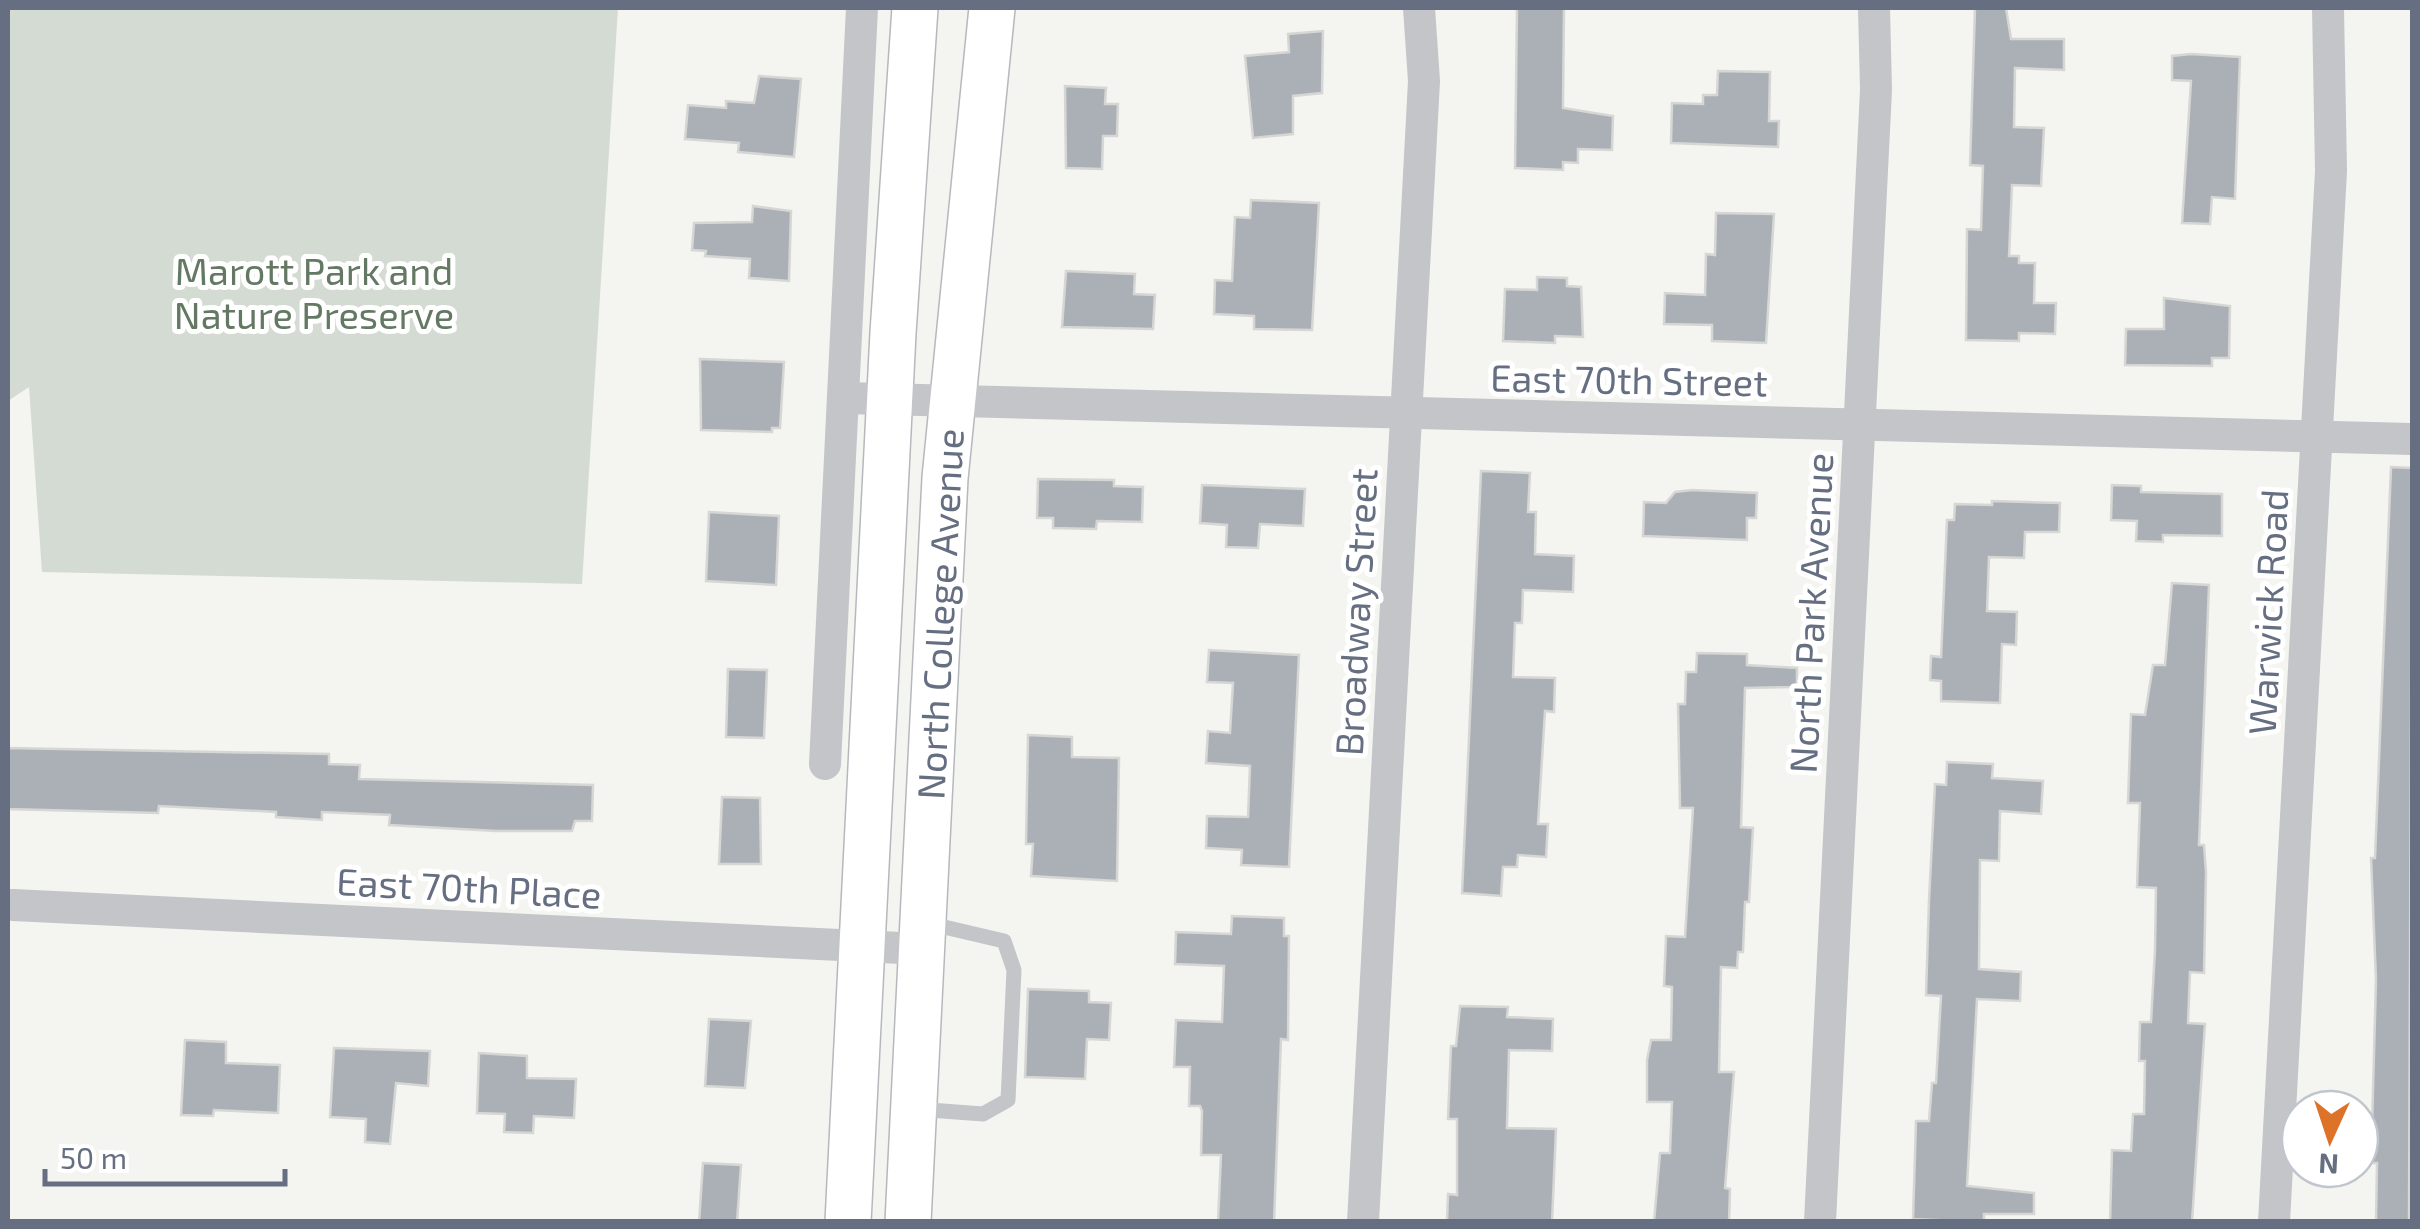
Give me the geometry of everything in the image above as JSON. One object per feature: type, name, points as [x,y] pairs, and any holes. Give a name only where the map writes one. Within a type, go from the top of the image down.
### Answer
[{"type":"main road","name":"North College Avenue","points":[[848,1222],[890,400],[915,8]]},
{"type":"main road","name":"North College Avenue","points":[[908,1222],[951,401],[992,8]]},
{"type":"street","points":[[825,764],[862,8]]},
{"type":"street","name":"Broadway Street","points":[[1363,1222],[1424,81],[1419,8]]},
{"type":"street","name":"North Park Avenue","points":[[1820,1222],[1876,90],[1874,8]]},
{"type":"street","name":"Warwick Road","points":[[2274,1222],[2332,142],[2328,8]]},
{"type":"street","name":"East 70th Street","points":[[844,398],[2412,439]]},
{"type":"street","name":"East 70th Place","points":[[13,905],[863,946],[922,936]]},
{"type":"lane","points":[[913,1108],[983,1114],[1008,1100],[1014,970],[1004,941],[952,932],[922,936]]},
{"type":"green space","name":"Marott Park and Nature Preserve","points":[[8,8],[618,8],[582,584],[42,572],[29,387],[8,401]]},
{"type":"building","points":[[1517,8],[1564,8],[1563,108],[1613,116],[1612,150],[1578,149],[1578,163],[1563,162],[1563,170],[1515,168]]},
{"type":"building","points":[[1975,8],[2006,8],[2011,39],[2064,39],[2064,70],[2015,68],[2014,127],[2044,128],[2041,186],[2012,185],[2009,256],[2019,256],[2019,263],[2035,263],[2034,303],[2056,303],[2055,334],[2019,333],[2019,341],[1966,340],[1967,229],[1981,230],[1983,166],[1970,165]]},
{"type":"building","points":[[1323,31],[1322,93],[1293,96],[1293,134],[1253,138],[1245,56],[1289,52],[1288,34]]},
{"type":"building","points":[[2172,56],[2240,57],[2235,199],[2212,197],[2210,224],[2182,223],[2191,81],[2172,80]]},
{"type":"building","points":[[1718,71],[1770,72],[1769,121],[1779,121],[1778,147],[1671,143],[1672,103],[1703,104],[1703,95],[1717,95]]},
{"type":"building","points":[[759,76],[801,79],[794,157],[738,152],[739,143],[685,139],[688,105],[726,108],[726,101],[754,103]]},
{"type":"building","points":[[1065,86],[1106,88],[1105,104],[1118,104],[1117,136],[1103,136],[1102,169],[1066,168]]},
{"type":"building","points":[[1251,200],[1319,203],[1312,330],[1254,329],[1254,316],[1214,314],[1215,280],[1232,281],[1235,217],[1250,218]]},
{"type":"building","points":[[753,206],[791,211],[789,281],[749,278],[750,259],[705,256],[706,251],[692,250],[694,223],[752,222]]},
{"type":"building","points":[[1716,213],[1774,214],[1766,343],[1712,341],[1712,325],[1664,324],[1665,293],[1705,295],[1706,254],[1715,255]]},
{"type":"building","points":[[1066,271],[1135,274],[1134,294],[1155,295],[1153,329],[1062,327]]},
{"type":"building","points":[[1537,277],[1567,278],[1567,286],[1581,287],[1583,337],[1555,336],[1555,343],[1503,341],[1505,289],[1537,290]]},
{"type":"building","points":[[2164,298],[2230,306],[2229,358],[2212,358],[2212,366],[2125,365],[2126,329],[2164,329]]},
{"type":"building","points":[[700,359],[784,362],[780,428],[772,428],[772,432],[701,430]]},
{"type":"building","points":[[2391,467],[2412,468],[2409,1222],[2376,1222],[2377,1189],[2380,1189],[2380,1089],[2373,1089],[2376,980],[2371,858],[2375,858]]},
{"type":"building","points":[[1481,471],[1530,473],[1528,512],[1536,512],[1535,554],[1574,556],[1573,592],[1523,590],[1522,623],[1515,623],[1513,677],[1555,678],[1554,712],[1545,711],[1538,824],[1548,824],[1546,857],[1518,855],[1517,867],[1503,867],[1501,896],[1462,893]]},
{"type":"building","points":[[1038,479],[1114,480],[1114,486],[1143,487],[1142,522],[1097,521],[1096,529],[1053,528],[1053,518],[1037,518]]},
{"type":"building","points":[[1202,485],[1305,489],[1303,526],[1260,524],[1258,548],[1226,547],[1227,525],[1200,523]]},
{"type":"building","points":[[2112,485],[2141,486],[2141,492],[2222,494],[2222,536],[2163,535],[2163,542],[2136,541],[2137,521],[2111,520]]},
{"type":"building","points":[[1675,492],[1757,493],[1756,518],[1747,518],[1747,540],[1643,536],[1644,502],[1666,503]]},
{"type":"building","points":[[1992,501],[2060,503],[2059,532],[2025,532],[2024,558],[1989,557],[1987,611],[2017,612],[2016,645],[2002,644],[2000,703],[1941,701],[1941,681],[1930,680],[1931,656],[1941,657],[1947,520],[1954,520],[1955,504],[1992,505]]},
{"type":"building","points":[[709,512],[779,516],[776,585],[706,581]]},
{"type":"building","points":[[2172,583],[2209,585],[2199,845],[2204,845],[2206,872],[2204,973],[2190,972],[2188,1023],[2205,1024],[2192,1222],[2110,1222],[2112,1150],[2131,1151],[2133,1114],[2144,1114],[2145,1061],[2139,1061],[2140,1022],[2151,1022],[2155,949],[2156,888],[2137,887],[2140,803],[2128,803],[2131,714],[2145,715],[2153,665],[2165,665]]},
{"type":"building","points":[[1209,650],[1299,655],[1289,867],[1241,865],[1242,850],[1206,848],[1207,816],[1248,817],[1250,766],[1206,763],[1208,731],[1230,733],[1233,683],[1207,682]]},
{"type":"building","points":[[1697,653],[1747,654],[1747,665],[1797,668],[1797,687],[1745,688],[1741,827],[1753,828],[1749,902],[1745,902],[1743,952],[1738,952],[1737,968],[1721,967],[1719,1072],[1734,1072],[1725,1188],[1730,1189],[1729,1222],[1654,1222],[1660,1153],[1670,1153],[1672,1102],[1647,1102],[1647,1060],[1651,1040],[1671,1040],[1672,987],[1664,986],[1666,936],[1685,937],[1693,808],[1680,808],[1678,704],[1685,704],[1686,672],[1696,672]]},
{"type":"building","points":[[728,669],[767,670],[764,738],[726,737]]},
{"type":"building","points":[[1028,735],[1072,737],[1072,757],[1119,758],[1117,881],[1031,876],[1033,844],[1026,844]]},
{"type":"building","points":[[8,748],[329,754],[329,764],[360,765],[359,779],[593,785],[592,821],[575,821],[572,831],[496,831],[389,825],[390,815],[322,812],[322,820],[276,817],[276,812],[159,806],[158,813],[8,809]]},
{"type":"building","points":[[1947,762],[1993,764],[1992,778],[2043,781],[2041,814],[2000,811],[1999,861],[1980,860],[1979,969],[2021,972],[2020,1001],[1977,999],[1967,1186],[2034,1193],[2034,1214],[1984,1214],[1984,1222],[1913,1219],[1916,1121],[1929,1121],[1932,1083],[1936,1083],[1941,996],[1926,995],[1929,900],[1935,784],[1946,785]]},
{"type":"building","points":[[722,797],[760,798],[761,864],[719,864]]},
{"type":"building","points":[[1232,916],[1284,918],[1284,936],[1289,936],[1288,1040],[1281,1039],[1274,1222],[1218,1222],[1221,1155],[1201,1155],[1202,1111],[1200,1106],[1189,1106],[1190,1067],[1174,1067],[1176,1020],[1222,1022],[1224,966],[1175,964],[1176,932],[1231,934]]},
{"type":"building","points":[[1028,989],[1089,991],[1089,1002],[1111,1003],[1109,1040],[1087,1039],[1085,1079],[1025,1077]]},
{"type":"building","points":[[1460,1006],[1508,1007],[1507,1017],[1553,1019],[1552,1051],[1509,1050],[1507,1128],[1556,1129],[1552,1222],[1447,1222],[1448,1194],[1457,1195],[1457,1119],[1448,1119],[1451,1046],[1456,1046]]},
{"type":"building","points":[[709,1019],[751,1021],[745,1088],[705,1086]]},
{"type":"building","points":[[185,1040],[226,1042],[226,1063],[280,1065],[278,1113],[214,1110],[213,1116],[181,1115]]},
{"type":"building","points":[[334,1048],[430,1051],[428,1086],[396,1083],[390,1144],[365,1142],[366,1119],[330,1117]]},
{"type":"building","points":[[479,1053],[527,1056],[527,1078],[576,1079],[574,1118],[534,1116],[533,1133],[504,1132],[505,1114],[477,1113]]},
{"type":"building","points":[[703,1163],[741,1165],[737,1222],[699,1222]]}]
